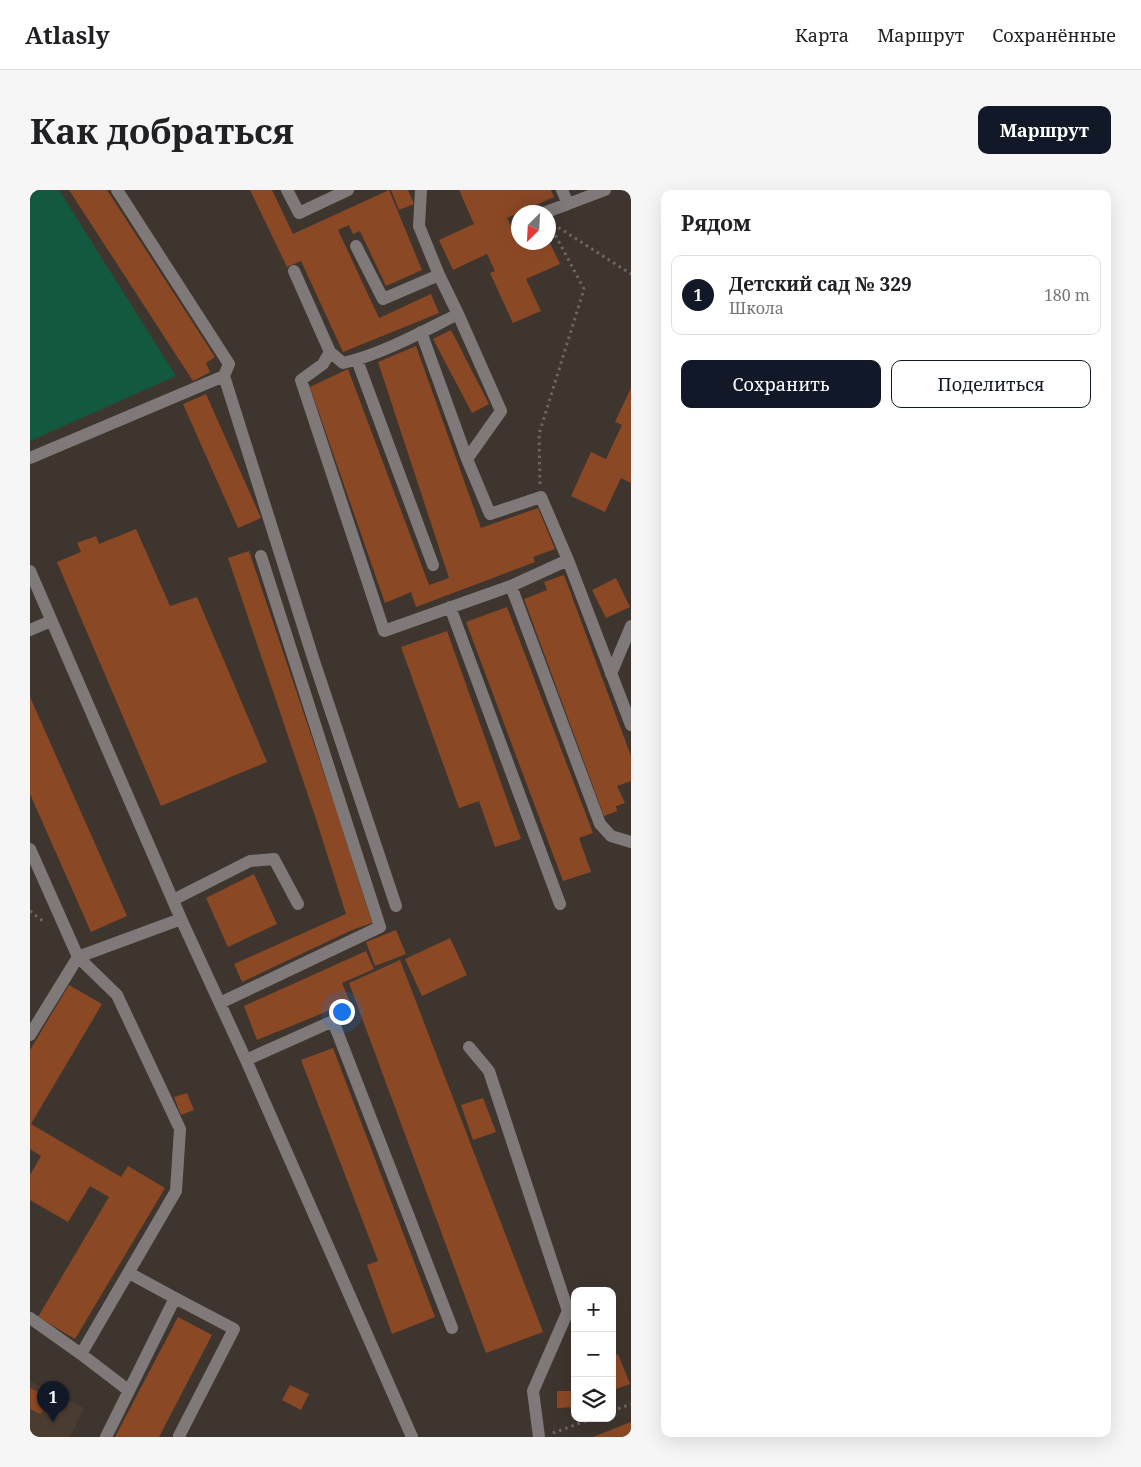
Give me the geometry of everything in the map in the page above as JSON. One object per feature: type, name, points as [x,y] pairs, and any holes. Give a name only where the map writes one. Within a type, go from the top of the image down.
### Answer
[{"type":"street","points":[[117,190],[229,364],[224,376],[308,643],[396,906]]},
{"type":"street","points":[[288,190],[299,213],[342,191]]},
{"type":"street","points":[[421,190],[418,226],[501,411],[468,459]]},
{"type":"street","points":[[562,190],[568,204]]},
{"type":"street","points":[[556,208],[605,190]]},
{"type":"street","points":[[356,246],[383,299],[439,275]]},
{"type":"street","points":[[294,271],[330,352],[343,363],[357,360],[458,314]]},
{"type":"street","points":[[421,332],[490,514],[541,497],[568,560],[631,725]]},
{"type":"street","points":[[330,352],[322,364],[301,380],[384,631],[511,586],[568,560]]},
{"type":"street","points":[[357,360],[433,565]]},
{"type":"street","points":[[30,458],[224,376]]},
{"type":"street","points":[[220,1003],[380,927],[261,556]]},
{"type":"street","points":[[30,571],[181,919],[246,1060],[412,1437]]},
{"type":"street","points":[[511,586],[600,824],[611,836],[631,842]]},
{"type":"street","points":[[450,607],[560,904]]},
{"type":"street","points":[[30,630],[51,621]]},
{"type":"street","points":[[611,674],[631,626]]},
{"type":"street","points":[[30,849],[78,957],[117,995],[180,1129],[176,1190],[81,1354]]},
{"type":"street","points":[[173,900],[250,861],[274,859],[298,904]]},
{"type":"street","points":[[30,1035],[78,957],[181,919]]},
{"type":"street","points":[[246,1060],[333,1021],[452,1328]]},
{"type":"street","points":[[469,1047],[489,1072],[568,1311],[533,1391],[545,1435]]},
{"type":"street","points":[[129,1273],[234,1329],[180,1437]]},
{"type":"street","points":[[106,1437],[175,1298]]},
{"type":"street","points":[[30,1318],[128,1390]]},
{"type":"path","points":[[556,226],[631,274]]},
{"type":"path","points":[[541,497],[539,434],[584,290],[556,236]]},
{"type":"path","points":[[616,1410],[631,1404]]},
{"type":"path","points":[[545,1435],[582,1422]]},
{"type":"shaded area","points":[[30,1381],[84,1408],[70,1437],[30,1437]]},
{"type":"green space","points":[[30,190],[59,190],[176,376],[30,441]]},
{"type":"building","points":[[69,190],[107,190],[215,357],[206,363],[210,372],[193,381]]},
{"type":"building","points":[[250,190],[272,190],[293,234],[389,190],[422,270],[386,286],[360,231],[353,234],[349,225],[338,230],[379,318],[431,294],[439,313],[343,352],[301,261],[287,267]]},
{"type":"building","points":[[391,190],[408,190],[414,204],[399,210]]},
{"type":"building","points":[[459,190],[551,190],[554,197],[536,205],[511,205],[511,216],[507,218],[511,226],[511,250],[553,250],[560,264],[526,279],[541,311],[513,323],[490,273],[495,271],[487,254],[453,270],[439,240],[474,224]]},
{"type":"building","points":[[451,330],[489,404],[472,413],[433,339]]},
{"type":"building","points":[[416,346],[481,528],[538,508],[555,549],[533,557],[535,562],[416,607],[411,592],[385,603],[310,387],[348,369],[429,585],[449,578],[378,362]]},
{"type":"building","points":[[631,388],[631,483],[621,478],[605,512],[571,496],[591,452],[606,459],[622,425],[615,422]]},
{"type":"building","points":[[206,394],[261,518],[238,528],[183,404]]},
{"type":"building","points":[[136,529],[170,606],[197,597],[267,762],[161,806],[57,562],[81,552],[77,543],[96,536],[99,544]]},
{"type":"building","points":[[249,551],[336,809],[372,923],[352,930],[242,982],[234,964],[346,914],[228,558]]},
{"type":"building","points":[[564,575],[631,756],[631,781],[617,786],[625,803],[616,806],[617,811],[604,816],[524,599],[547,590],[544,582]]},
{"type":"building","points":[[616,578],[630,607],[606,618],[592,590]]},
{"type":"building","points":[[507,607],[593,833],[579,838],[591,872],[563,881],[466,622]]},
{"type":"building","points":[[447,631],[521,839],[495,847],[479,801],[459,808],[401,647]]},
{"type":"building","points":[[30,697],[127,916],[91,932],[30,794]]},
{"type":"building","points":[[254,874],[277,924],[228,947],[206,898]]},
{"type":"building","points":[[396,930],[406,954],[375,966],[366,942]]},
{"type":"building","points":[[450,938],[467,975],[422,996],[405,959]]},
{"type":"building","points":[[366,951],[374,969],[342,983],[350,1002],[257,1040],[244,1006]]},
{"type":"building","points":[[400,960],[543,1332],[486,1353],[349,983]]},
{"type":"building","points":[[69,985],[102,1004],[31,1124],[121,1177],[128,1166],[165,1188],[75,1339],[38,1317],[109,1197],[90,1186],[68,1222],[30,1200],[30,1175],[41,1156],[30,1149],[30,1050]]},
{"type":"building","points":[[333,1048],[435,1317],[392,1334],[367,1265],[378,1261],[301,1060]]},
{"type":"building","points":[[187,1093],[194,1110],[181,1115],[174,1097]]},
{"type":"building","points":[[483,1098],[496,1132],[473,1140],[461,1105]]},
{"type":"building","points":[[178,1317],[212,1335],[159,1437],[115,1437]]},
{"type":"building","points":[[618,1354],[630,1384],[616,1389],[616,1377],[616,1355]]},
{"type":"building","points":[[290,1385],[309,1394],[301,1410],[282,1400]]},
{"type":"building","points":[[30,1388],[50,1398],[41,1414],[30,1409]]},
{"type":"building","points":[[557,1391],[571,1391],[571,1407],[557,1408]]},
{"type":"building","points":[[631,1422],[631,1437],[593,1437]]},
{"type":"place","name":"Детский сад № 329","points":[[53,1422]]}]
